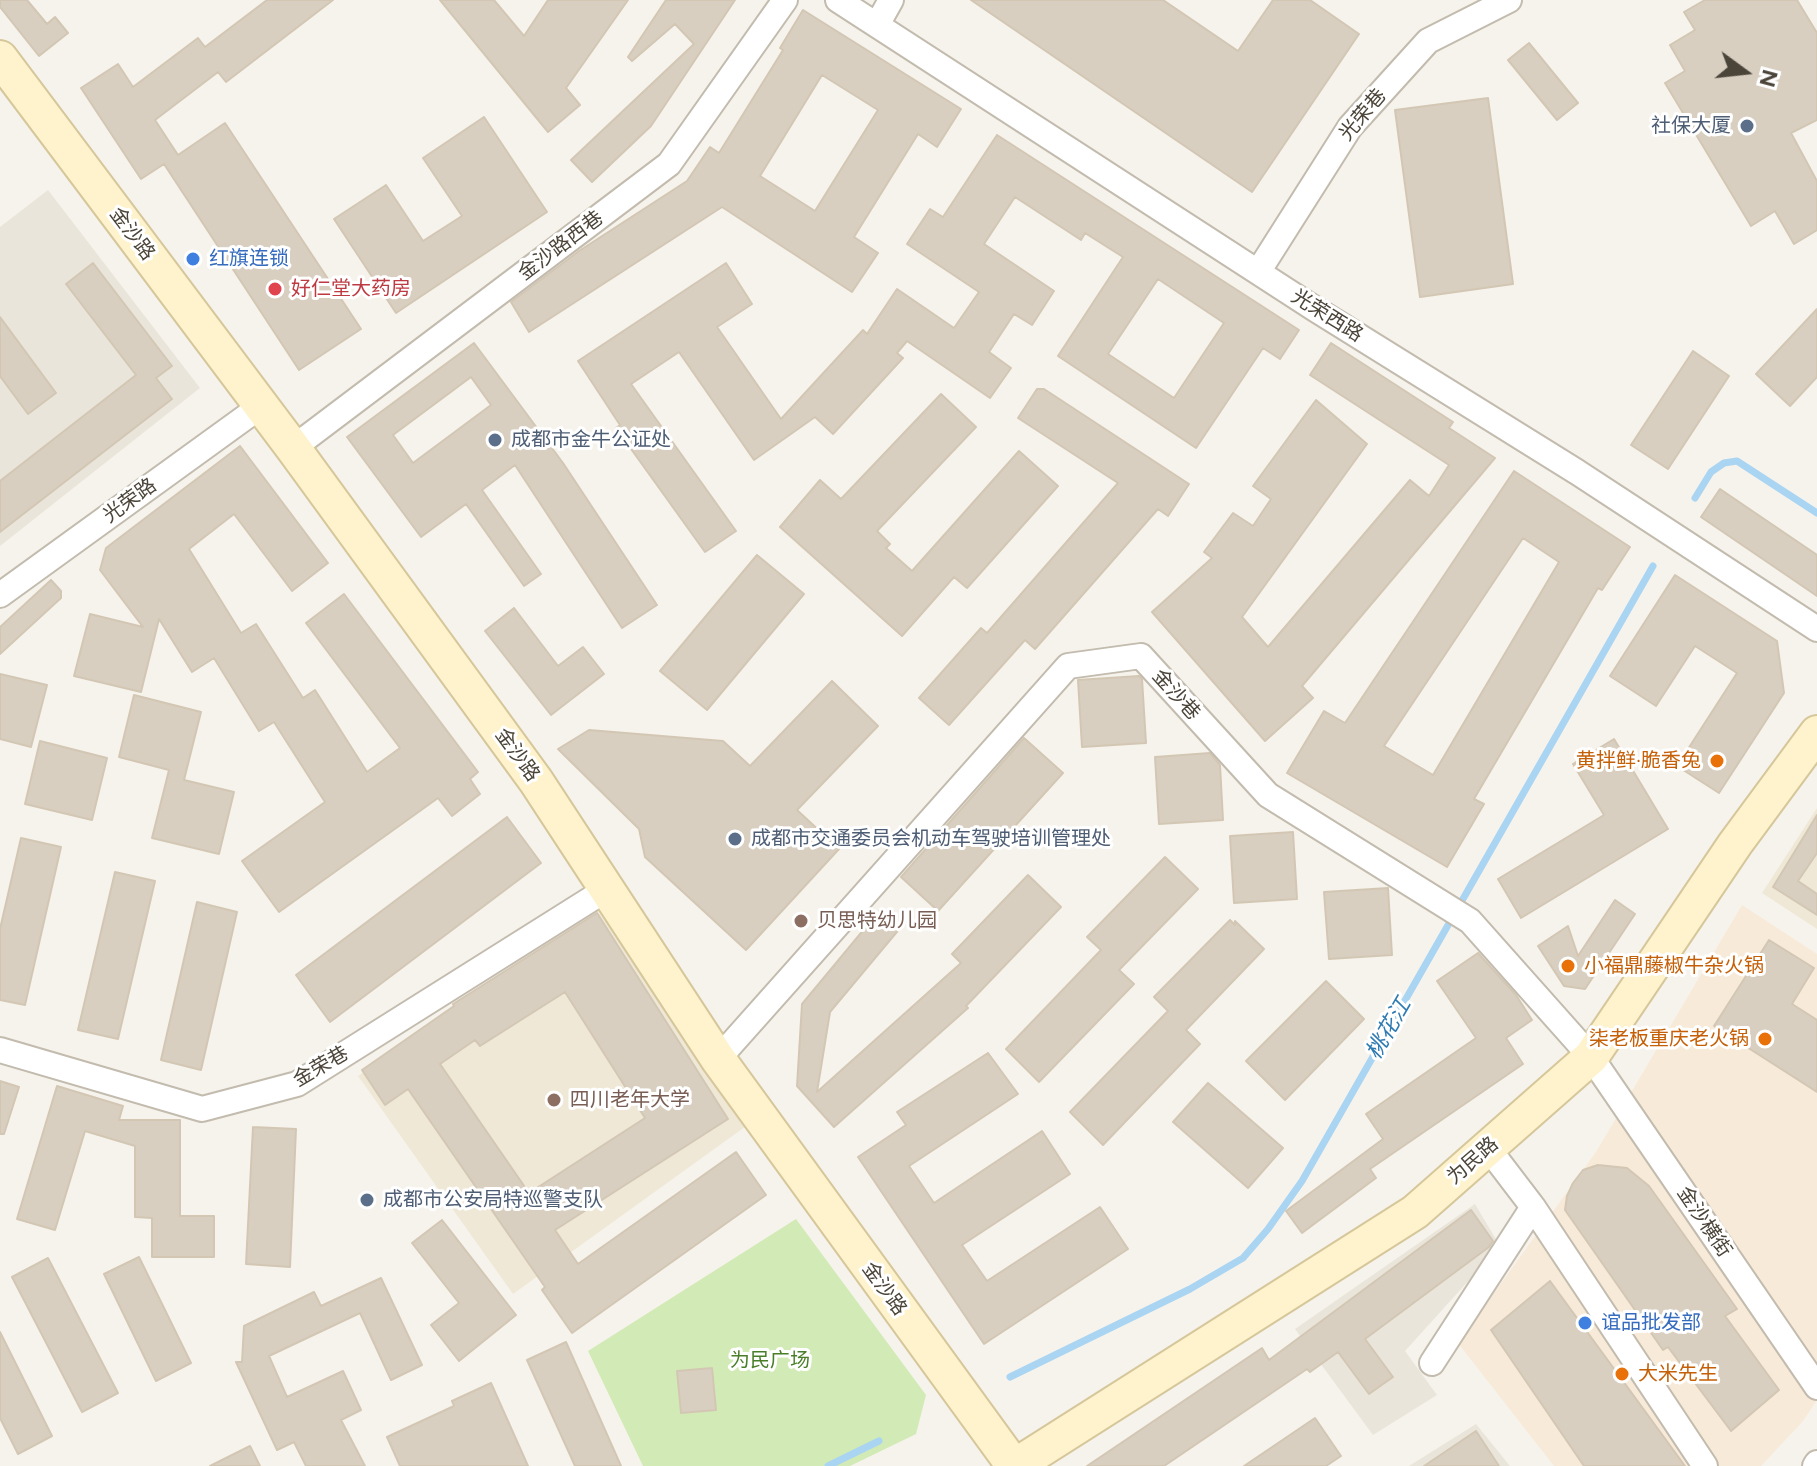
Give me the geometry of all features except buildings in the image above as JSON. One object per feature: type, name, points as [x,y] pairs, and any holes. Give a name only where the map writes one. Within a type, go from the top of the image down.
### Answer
[{"type":"street","name":"金沙路西巷","points":[[293,448],[669,164],[785,0]]},
{"type":"street","name":"光荣西路","points":[[838,0],[1817,629]]},
{"type":"street","points":[[877,25],[891,0]]},
{"type":"street","name":"光荣巷","points":[[1258,272],[1350,127],[1428,41],[1509,0]]},
{"type":"street","name":"金沙路","points":[[0,58],[293,448],[536,781],[718,1059],[1014,1466]]},
{"type":"street","name":"光荣路","points":[[0,595],[261,406]]},
{"type":"street","name":"金沙巷","points":[[718,1059],[1068,666],[1141,656],[1268,795],[1470,921],[1591,1057]]},
{"type":"street","name":"为民路","points":[[1014,1466],[1415,1212],[1591,1057],[1735,844],[1817,733]]},
{"type":"street","name":"金荣巷","points":[[0,1050],[202,1109],[297,1084],[607,889]]},
{"type":"street","name":"金沙横街","points":[[1591,1057],[1817,1387]]},
{"type":"street","points":[[1488,1148],[1533,1207],[1705,1466]]},
{"type":"street","points":[[1432,1363],[1533,1207]]},
{"type":"shaded area","points":[[48,190],[200,388],[0,546],[0,227]]},
{"type":"shaded area","points":[[1817,808],[1817,929],[1762,893]]},
{"type":"shaded area","points":[[1742,905],[1817,954],[1817,1400],[1803,1421],[1761,1466],[1554,1466],[1458,1343],[1596,1152]]},
{"type":"shaded area","name":"四川老年大学","points":[[594,906],[749,1124],[513,1294],[358,1076]]},
{"type":"shaded area","points":[[1475,1204],[1500,1246],[1405,1351],[1437,1395],[1373,1435],[1295,1329]]},
{"type":"shaded area","points":[[1476,1424],[1510,1466],[1409,1466]]},
{"type":"green space","name":"为民广场","points":[[796,1219],[926,1395],[916,1434],[850,1466],[643,1466],[588,1351]]},
{"type":"waterway","name":"桃花江","points":[[1695,498],[1711,472],[1724,463],[1737,461],[1817,513]]},
{"type":"waterway","name":"桃花江","points":[[1010,1377],[1190,1289],[1243,1258],[1268,1229],[1302,1181],[1653,566]]},
{"type":"waterway","name":"桃花江","points":[[828,1466],[879,1441]]},
{"type":"place","name":"社保大厦","points":[[1747,126]]},
{"type":"place","name":"红旗连锁","points":[[193,259]]},
{"type":"place","name":"好仁堂大药房","points":[[275,289]]},
{"type":"place","name":"成都市金牛公证处","points":[[495,440]]},
{"type":"place","name":"黄拌鲜·脆香兔","points":[[1717,761]]},
{"type":"place","name":"成都市交通委员会机动车驾驶培训管理处","points":[[735,839]]},
{"type":"place","name":"贝思特幼儿园","points":[[801,921]]},
{"type":"place","name":"小福鼎藤椒牛杂火锅","points":[[1568,966]]},
{"type":"place","name":"柒老板重庆老火锅","points":[[1765,1039]]},
{"type":"place","name":"四川老年大学","points":[[554,1100]]},
{"type":"place","name":"成都市公安局特巡警支队","points":[[367,1200]]},
{"type":"place","name":"谊品批发部","points":[[1585,1323]]},
{"type":"place","name":"大米先生","points":[[1622,1374]]}]
